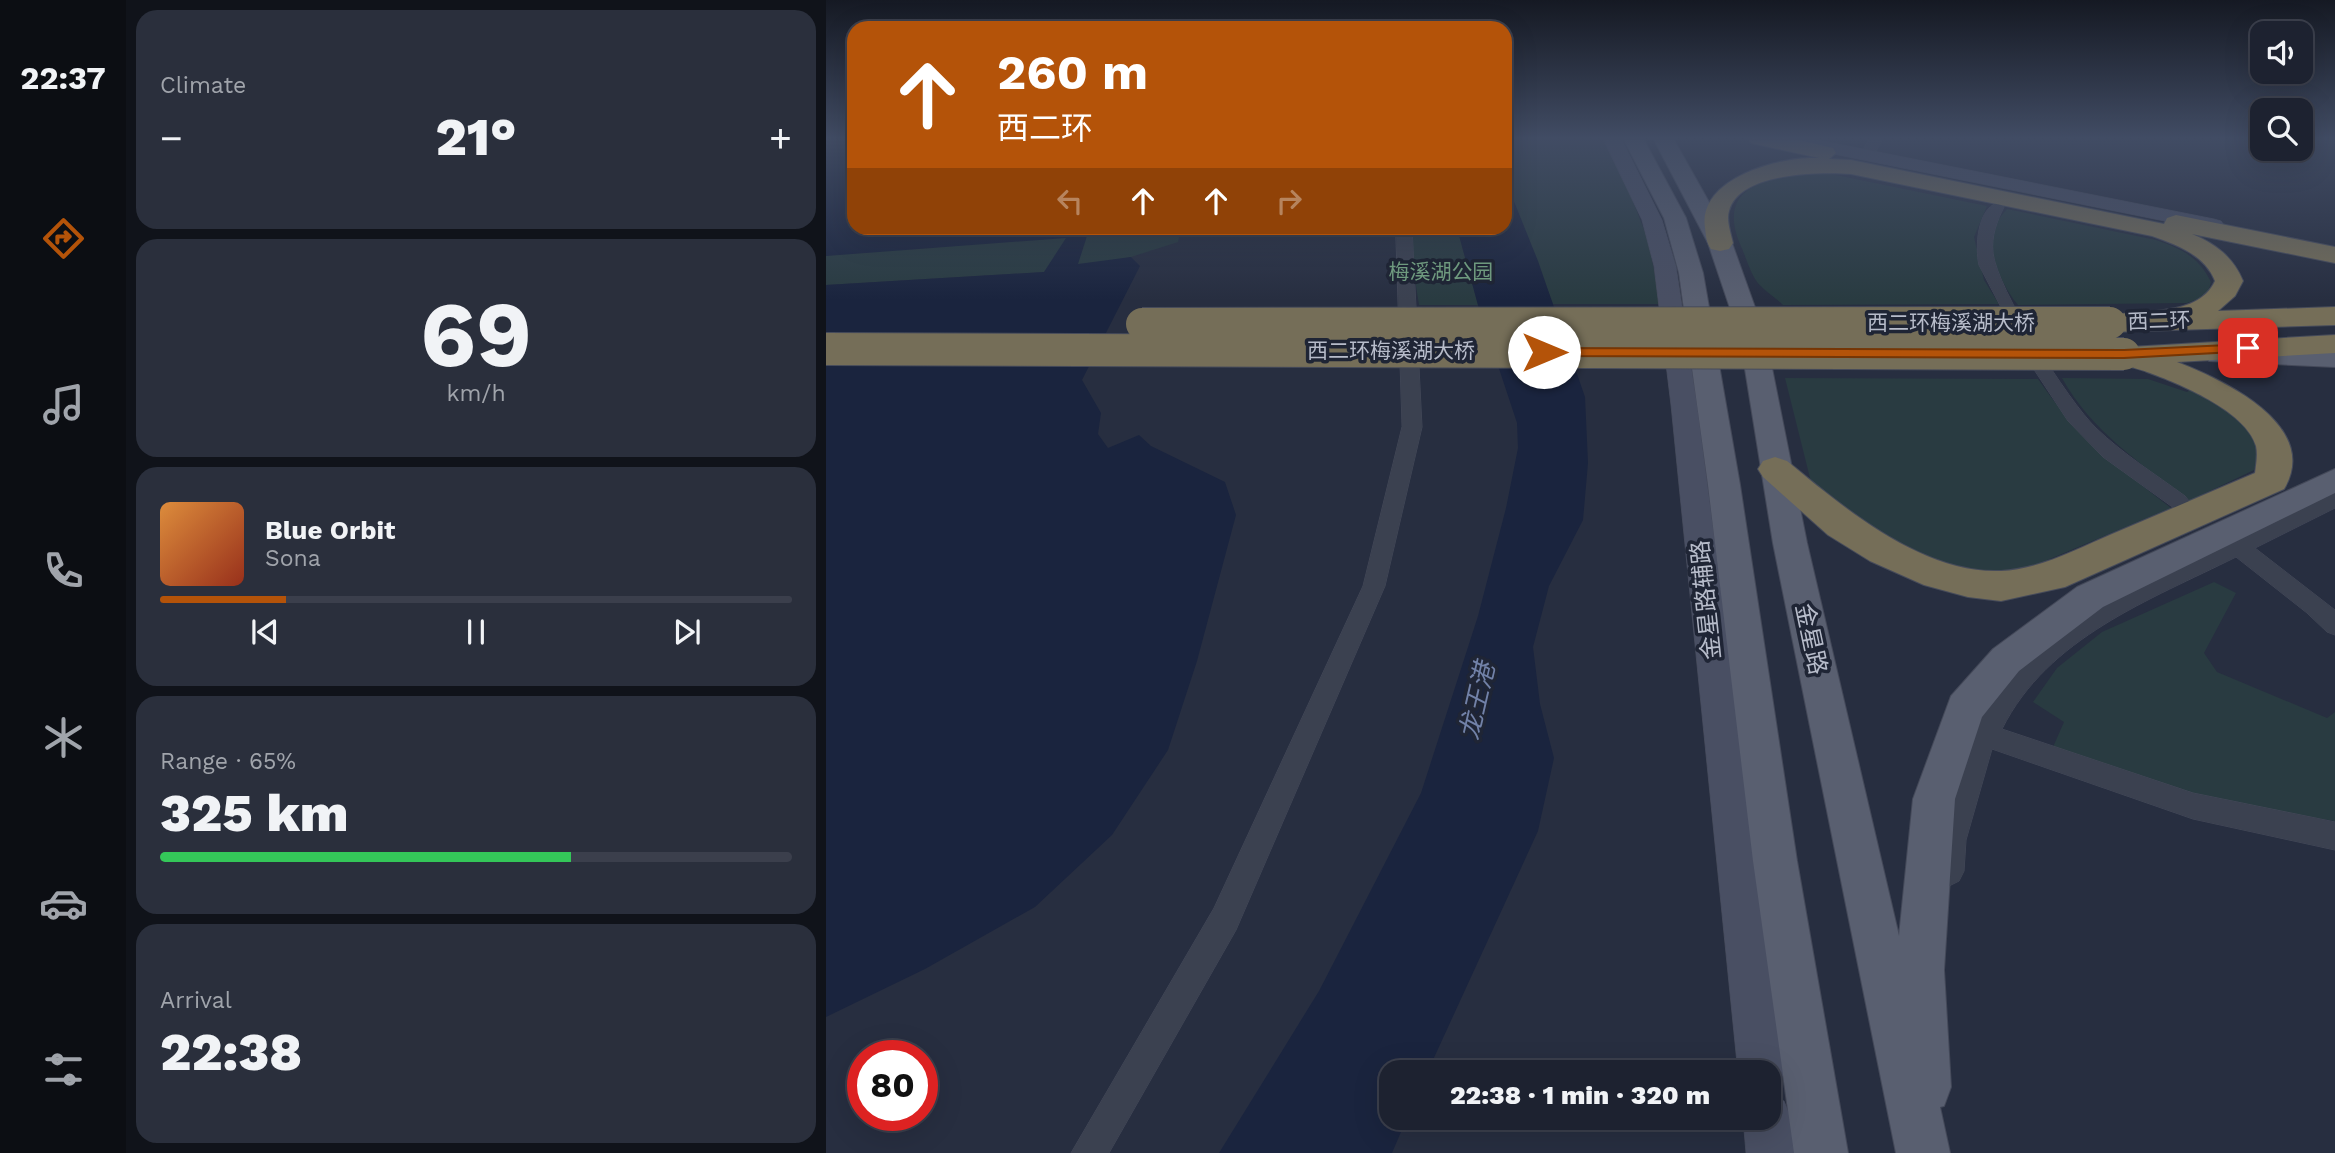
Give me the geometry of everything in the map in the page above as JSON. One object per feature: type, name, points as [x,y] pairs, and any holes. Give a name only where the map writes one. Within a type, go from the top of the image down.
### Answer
[{"type":"highway","points":[[1720,243],[1715,215],[1718,205],[1731,192]]},
{"type":"highway","points":[[1972,192],[2158,230],[2196,246],[2222,264],[2229,281],[2222,296],[2208,305],[2161,320]]},
{"type":"highway","points":[[2024,192],[2335,255]]},
{"type":"highway","name":"西二环","points":[[2117,339],[2161,320],[2335,316]]},
{"type":"highway","name":"西二环梅溪湖大桥","points":[[826,324],[2117,339]]},
{"type":"highway","points":[[1775,468],[1841,525],[1883,551],[1924,570],[1968,582],[2001,586],[2051,576],[2272,480],[2273,447],[2262,426],[2231,400],[2117,339]]},
{"type":"highway","name":"西二环","points":[[2117,339],[2170,354],[2335,344]]},
{"type":"highway","name":"西二环梅溪湖大桥","points":[[826,349],[2117,339]]},
{"type":"main road","points":[[1661,192],[1675,218],[1691,273],[1726,499],[1775,861],[1821,1153]]},
{"type":"main road","name":"金星路","points":[[1692,192],[1720,243],[1753,338],[1775,468],[1923,1153]]},
{"type":"main road","points":[[2170,354],[2335,359]]},
{"type":"main road","points":[[1928,1153],[1920,970],[1934,799],[1965,708],[2006,660],[2090,597],[2335,480]]},
{"type":"street","name":"金星路辅路","points":[[1638,192],[1652,220],[1665,266],[1684,405],[1760,1060]]},
{"type":"street","points":[[2036,192],[2335,249]]},
{"type":"street","points":[[1997,207],[1987,224],[1983,243],[1984,258],[1990,274],[2056,390],[2076,418],[2098,440],[2178,501]]},
{"type":"street","points":[[1089,1153],[1226,919],[1374,586],[1412,427],[1404,235]]},
{"type":"street","points":[[1926,1087],[1952,840],[1976,753],[2002,703],[2048,650],[2102,613],[2235,544],[2335,499]]},
{"type":"street","points":[[2235,544],[2315,606],[2335,625]]},
{"type":"street","points":[[1986,735],[2193,806],[2335,836]]},
{"type":"street","points":[[1768,1130],[1771,1153]]},
{"type":"green space","points":[[826,192],[847,192],[847,235],[1180,235],[1178,242],[1131,257],[1045,272],[826,285]]},
{"type":"green space","points":[[1512,192],[1629,192],[1648,240],[1661,304],[1553,304]]},
{"type":"green space","points":[[1746,192],[1918,192],[1987,206],[1974,237],[1984,280],[1999,304],[1783,305],[1758,283],[1740,244],[1734,222],[1736,206]]},
{"type":"green space","points":[[2007,209],[2156,240],[2174,247],[2189,255],[2206,273],[2211,282],[2207,296],[2187,303],[2018,305],[2001,279],[1992,247],[1994,227]]},
{"type":"green space","name":"梅溪湖公园","points":[[1408,235],[1459,235],[1478,305],[1419,305]]},
{"type":"green space","points":[[1785,378],[2038,379],[2083,433],[2116,464],[2171,508],[2019,572],[1985,572],[1891,550],[1811,482]]},
{"type":"green space","points":[[2062,378],[2148,379],[2187,392],[2193,388],[2234,415],[2252,433],[2259,454],[2254,470],[2189,501],[2119,446],[2087,414]]},
{"type":"green space","points":[[2214,582],[2236,593],[2204,653],[2217,672],[2327,718],[2335,712],[2335,821],[2206,802],[2053,747],[2064,722],[2033,702],[2057,668],[2102,632]]},
{"type":"water","points":[[826,192],[847,192],[847,235],[1106,235],[1087,236],[1078,264],[1131,257],[1140,266],[1082,380],[1101,413],[1098,434],[1108,448],[1139,435],[1151,446],[1225,482],[1236,515],[1197,661],[1168,750],[1112,835],[1035,907],[925,969],[826,1017],[826,285],[1044,272],[1066,238],[826,256]]},
{"type":"water","name":"龙王港","points":[[1512,196],[1538,261],[1585,397],[1588,463],[1583,520],[1549,586],[1533,647],[1540,704],[1554,758],[1538,831],[1433,1060],[1379,1060],[1379,1130],[1402,1130],[1392,1153],[1219,1153],[1319,991],[1421,793],[1478,616],[1506,508],[1518,448],[1517,423],[1478,305],[1459,235],[1512,235]]},
{"type":"route","points":[[1544,352],[2170,354],[2248,348]]}]
